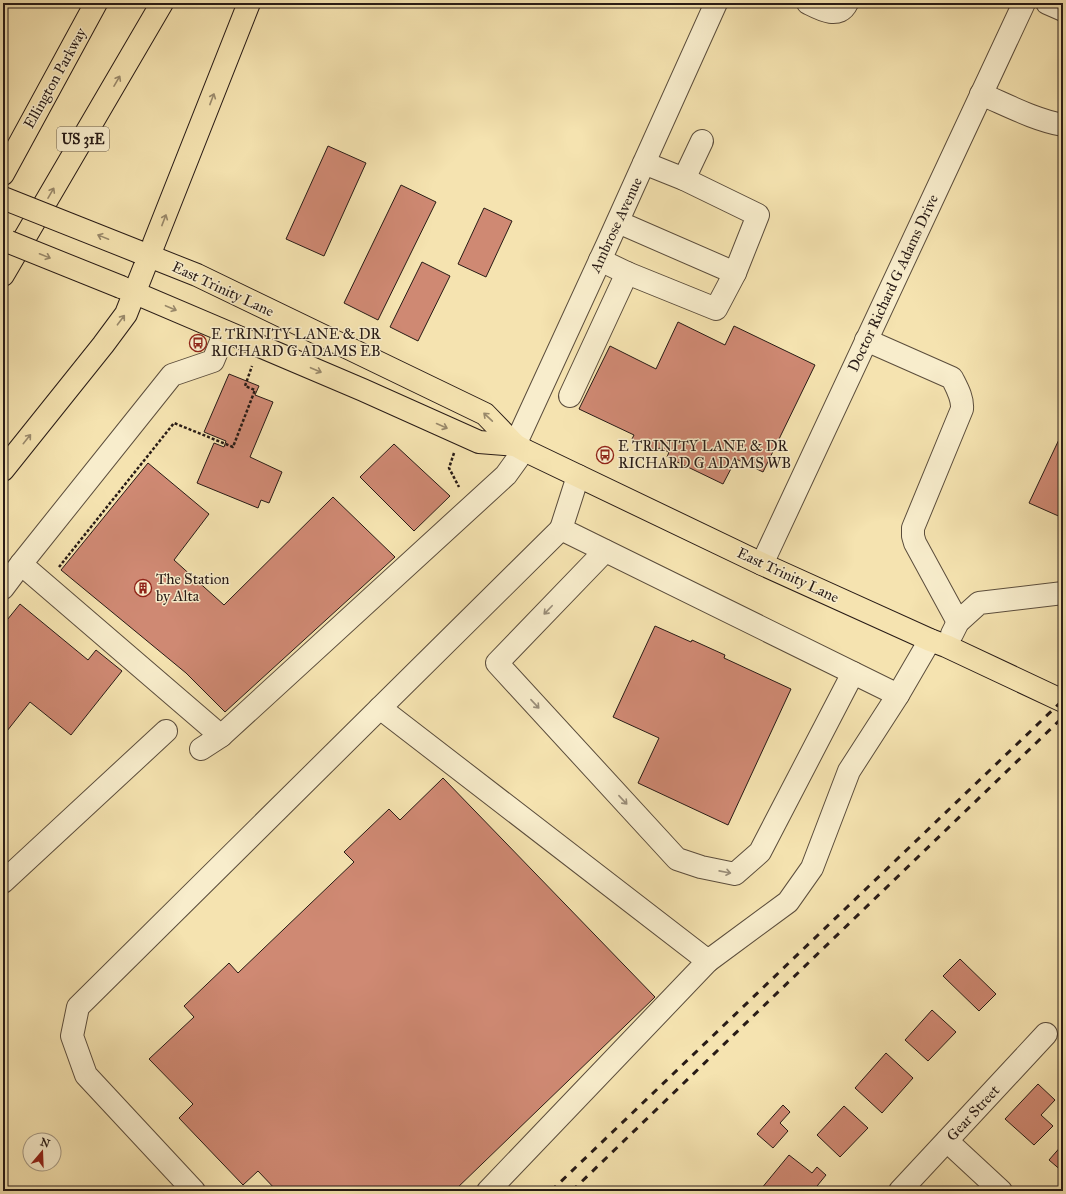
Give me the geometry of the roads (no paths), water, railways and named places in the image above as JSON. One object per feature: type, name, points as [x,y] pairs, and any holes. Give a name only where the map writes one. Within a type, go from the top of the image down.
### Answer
[{"type":"main road","name":"Ellington Parkway","points":[[3,174],[96,3]]},
{"type":"main road","name":"US 31E","points":[[3,275],[162,3]]},
{"type":"main road","points":[[3,470],[126,314],[128,290],[249,3]]},
{"type":"main road","name":"East Trinity Lane","points":[[3,198],[197,275],[485,414],[519,448]]},
{"type":"main road","name":"East Trinity Lane","points":[[3,239],[128,290],[363,390],[479,442],[519,448],[762,564],[1063,701]]},
{"type":"street","name":"Ambrose Avenue","points":[[201,748],[221,736],[506,475],[600,260],[716,3]]},
{"type":"street","points":[[808,3],[824,11],[836,13],[845,7],[847,3]]},
{"type":"street","name":"Doctor Richard G Adams Drive","points":[[762,564],[1024,3]]},
{"type":"street","points":[[1047,3],[1063,10]]},
{"type":"street","points":[[981,94],[1030,115],[1054,124],[1063,125]]},
{"type":"street","points":[[684,179],[702,141]]},
{"type":"street","points":[[600,260],[627,273],[716,309],[735,273],[758,215],[684,179],[644,163]]},
{"type":"street","points":[[618,222],[735,273]]},
{"type":"street","points":[[570,396],[627,273]]},
{"type":"street","points":[[3,588],[172,375],[213,361],[225,332]]},
{"type":"street","points":[[866,340],[952,378],[963,404],[913,528],[915,543],[958,622]]},
{"type":"street","points":[[194,1191],[86,1075],[72,1036],[78,1007],[561,529],[578,476]]},
{"type":"street","points":[[561,529],[898,695]]},
{"type":"street","points":[[605,551],[497,663],[677,859],[701,867],[735,874],[760,852],[853,673]]},
{"type":"street","points":[[22,564],[221,736]]},
{"type":"street","points":[[488,1191],[708,961],[788,902],[812,868],[848,771],[898,695],[938,643],[958,622],[979,603],[1063,593]]},
{"type":"street","points":[[380,708],[708,961]]},
{"type":"street","points":[[3,882],[166,731]]},
{"type":"street","name":"Gear Street","points":[[900,1191],[1046,1034]]},
{"type":"street","points":[[947,1141],[1001,1191]]},
{"type":"railway","points":[[551,1191],[1063,700]]},
{"type":"railway","points":[[572,1191],[1063,717]]},
{"type":"place","name":"E TRINITY LANE & DR RICHARD G ADAMS EB","points":[[198,343]]},
{"type":"place","name":"E TRINITY LANE & DR RICHARD G ADAMS WB","points":[[605,455]]},
{"type":"place","name":"The Station by Alta","points":[[143,588]]}]
